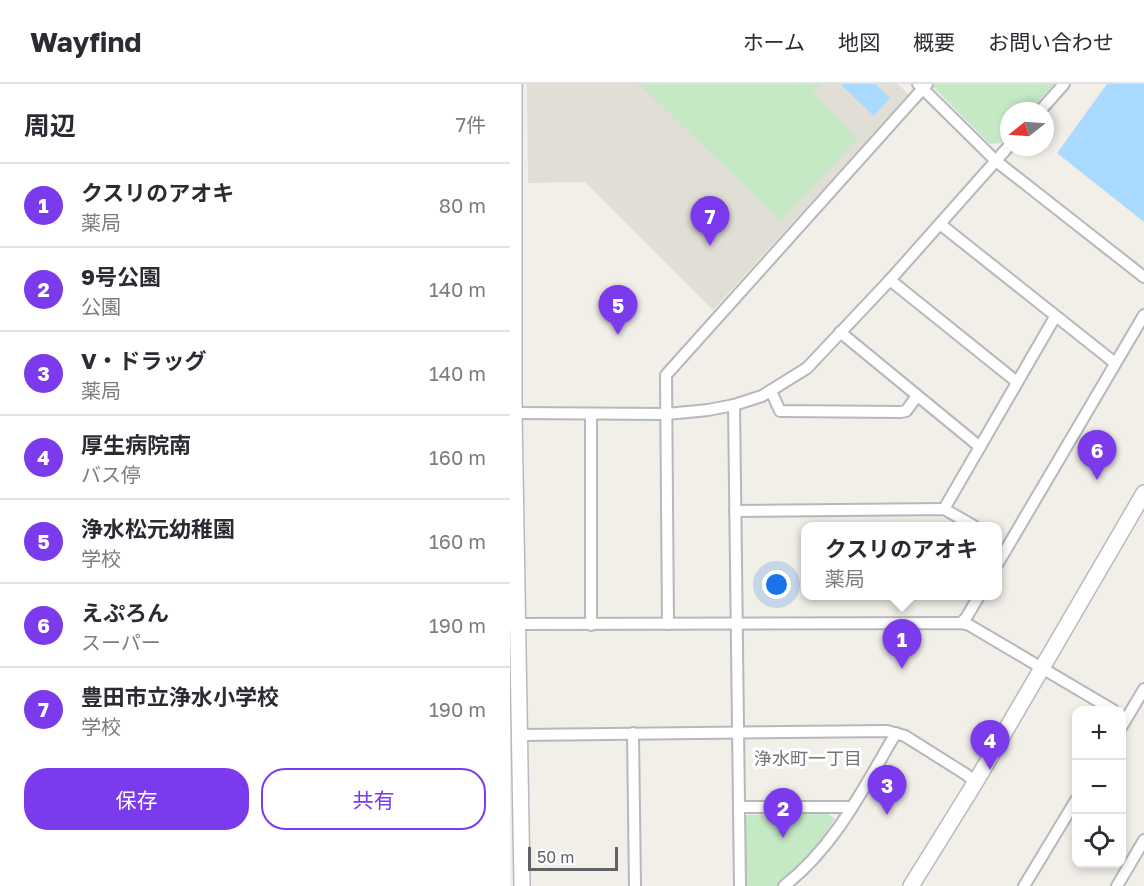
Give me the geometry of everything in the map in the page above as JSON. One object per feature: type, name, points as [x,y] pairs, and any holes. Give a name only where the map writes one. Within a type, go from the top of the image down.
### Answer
[{"type":"street","points":[[514,84],[512,210],[514,624],[520,735],[522,886]]},
{"type":"street","points":[[1048,102],[1064,84]]},
{"type":"street","points":[[668,624],[666,375],[922,86],[996,161],[1144,277]]},
{"type":"street","points":[[514,413],[666,414],[734,405],[771,391],[807,368],[890,280],[1000,156]]},
{"type":"street","points":[[940,224],[1115,363]]},
{"type":"street","points":[[890,280],[1017,382]]},
{"type":"street","points":[[1003,544],[1144,315]]},
{"type":"street","points":[[944,509],[1055,317]]},
{"type":"street","points":[[840,332],[980,447]]},
{"type":"street","points":[[771,391],[780,411],[901,412],[906,411],[917,396]]},
{"type":"street","points":[[734,405],[740,886]]},
{"type":"street","points":[[591,414],[591,625]]},
{"type":"street","points":[[910,886],[975,783],[1144,493]]},
{"type":"street","points":[[735,511],[944,509],[967,522]]},
{"type":"street","points":[[961,623],[977,600]]},
{"type":"street","points":[[514,624],[961,623],[969,625],[1104,706]]},
{"type":"street","points":[[1126,716],[1144,689]]},
{"type":"street","points":[[520,735],[738,732],[896,733],[967,775],[975,783]]},
{"type":"street","points":[[784,886],[826,846],[896,733]]},
{"type":"street","points":[[633,734],[634,886]]},
{"type":"street","points":[[739,807],[852,807]]},
{"type":"street","points":[[1024,886],[1072,808]]},
{"type":"street","points":[[1117,886],[1144,840]]},
{"type":"shaded area","points":[[527,84],[898,84],[909,95],[713,310],[585,182],[528,183]]},
{"type":"green space","points":[[639,84],[821,84],[812,92],[857,139],[781,221]]},
{"type":"green space","points":[[934,84],[1054,84],[1038,102],[1000,102],[1000,143],[990,144],[932,86]]},
{"type":"green space","points":[[828,814],[835,819],[809,857],[776,886],[744,886],[743,819],[748,815]]},
{"type":"water","points":[[842,84],[875,84],[890,98],[874,116]]},
{"type":"water","points":[[1107,84],[1144,84],[1144,222],[1057,153]]},
{"type":"place","name":"豊田市立浄水小学校","points":[[710,246]]},
{"type":"place","name":"浄水松元幼稚園","points":[[618,335]]},
{"type":"place","name":"えぷろん","points":[[1097,480]]},
{"type":"place","name":"クスリのアオキ","points":[[902,669]]},
{"type":"place","name":"厚生病院南","points":[[990,770]]},
{"type":"place","name":"V・ドラッグ","points":[[887,815]]},
{"type":"place","name":"9号公園","points":[[783,838]]},
{"type":"district","name":"浄水町一丁目","points":[[808,758]]}]
